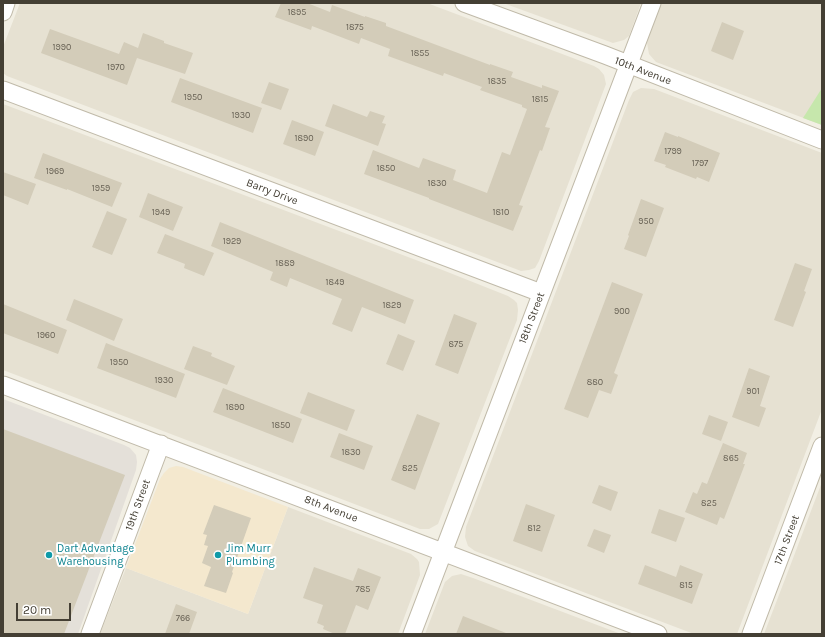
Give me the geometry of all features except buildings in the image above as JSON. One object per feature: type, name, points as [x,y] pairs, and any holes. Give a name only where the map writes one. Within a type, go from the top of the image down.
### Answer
[{"type":"street","points":[[3,12],[6,3]]},
{"type":"street","name":"10th Avenue","points":[[464,3],[822,140]]},
{"type":"street","name":"18th Street","points":[[412,634],[652,3]]},
{"type":"street","name":"Barry Drive","points":[[3,90],[541,294]]},
{"type":"street","name":"8th Avenue","points":[[3,386],[161,444],[658,634]]},
{"type":"street","name":"19th Street","points":[[90,634],[161,444]]},
{"type":"street","name":"17th Street","points":[[751,634],[822,446]]},
{"type":"shaded area","points":[[20,3],[427,3],[594,66],[604,75],[606,84],[539,261],[535,268],[521,271],[7,76],[3,73],[3,47]]},
{"type":"shaded area","points":[[503,3],[641,3],[629,36],[624,40],[613,43]]},
{"type":"shaded area","points":[[661,3],[822,3],[822,125],[656,62],[649,54],[647,43]]},
{"type":"shaded area","points":[[641,88],[654,89],[822,153],[822,409],[737,634],[694,634],[475,551],[468,546],[465,537],[466,527],[629,100],[633,92]]},
{"type":"shaded area","points":[[3,104],[445,271],[508,296],[514,300],[517,303],[517,320],[438,524],[429,529],[420,529],[3,370]]},
{"type":"shaded area","name":"Dart Advantage Warehousing","points":[[3,399],[124,445],[130,448],[136,455],[136,470],[78,634],[3,634]]},
{"type":"shaded area","points":[[176,466],[183,467],[288,507],[248,614],[126,568],[160,479],[169,468]]},
{"type":"shaded area","points":[[822,482],[822,634],[764,634],[792,561]]},
{"type":"shaded area","points":[[288,507],[411,554],[417,559],[419,562],[420,575],[398,634],[100,634],[126,568],[248,614]]},
{"type":"shaded area","points":[[461,574],[621,634],[425,634],[445,582],[452,576]]},
{"type":"green space","points":[[822,88],[822,125],[803,118]]},
{"type":"place","name":"Dart Advantage Warehousing","points":[[49,555]]},
{"type":"place","name":"Jim Murr Plumbing","points":[[218,555]]}]
